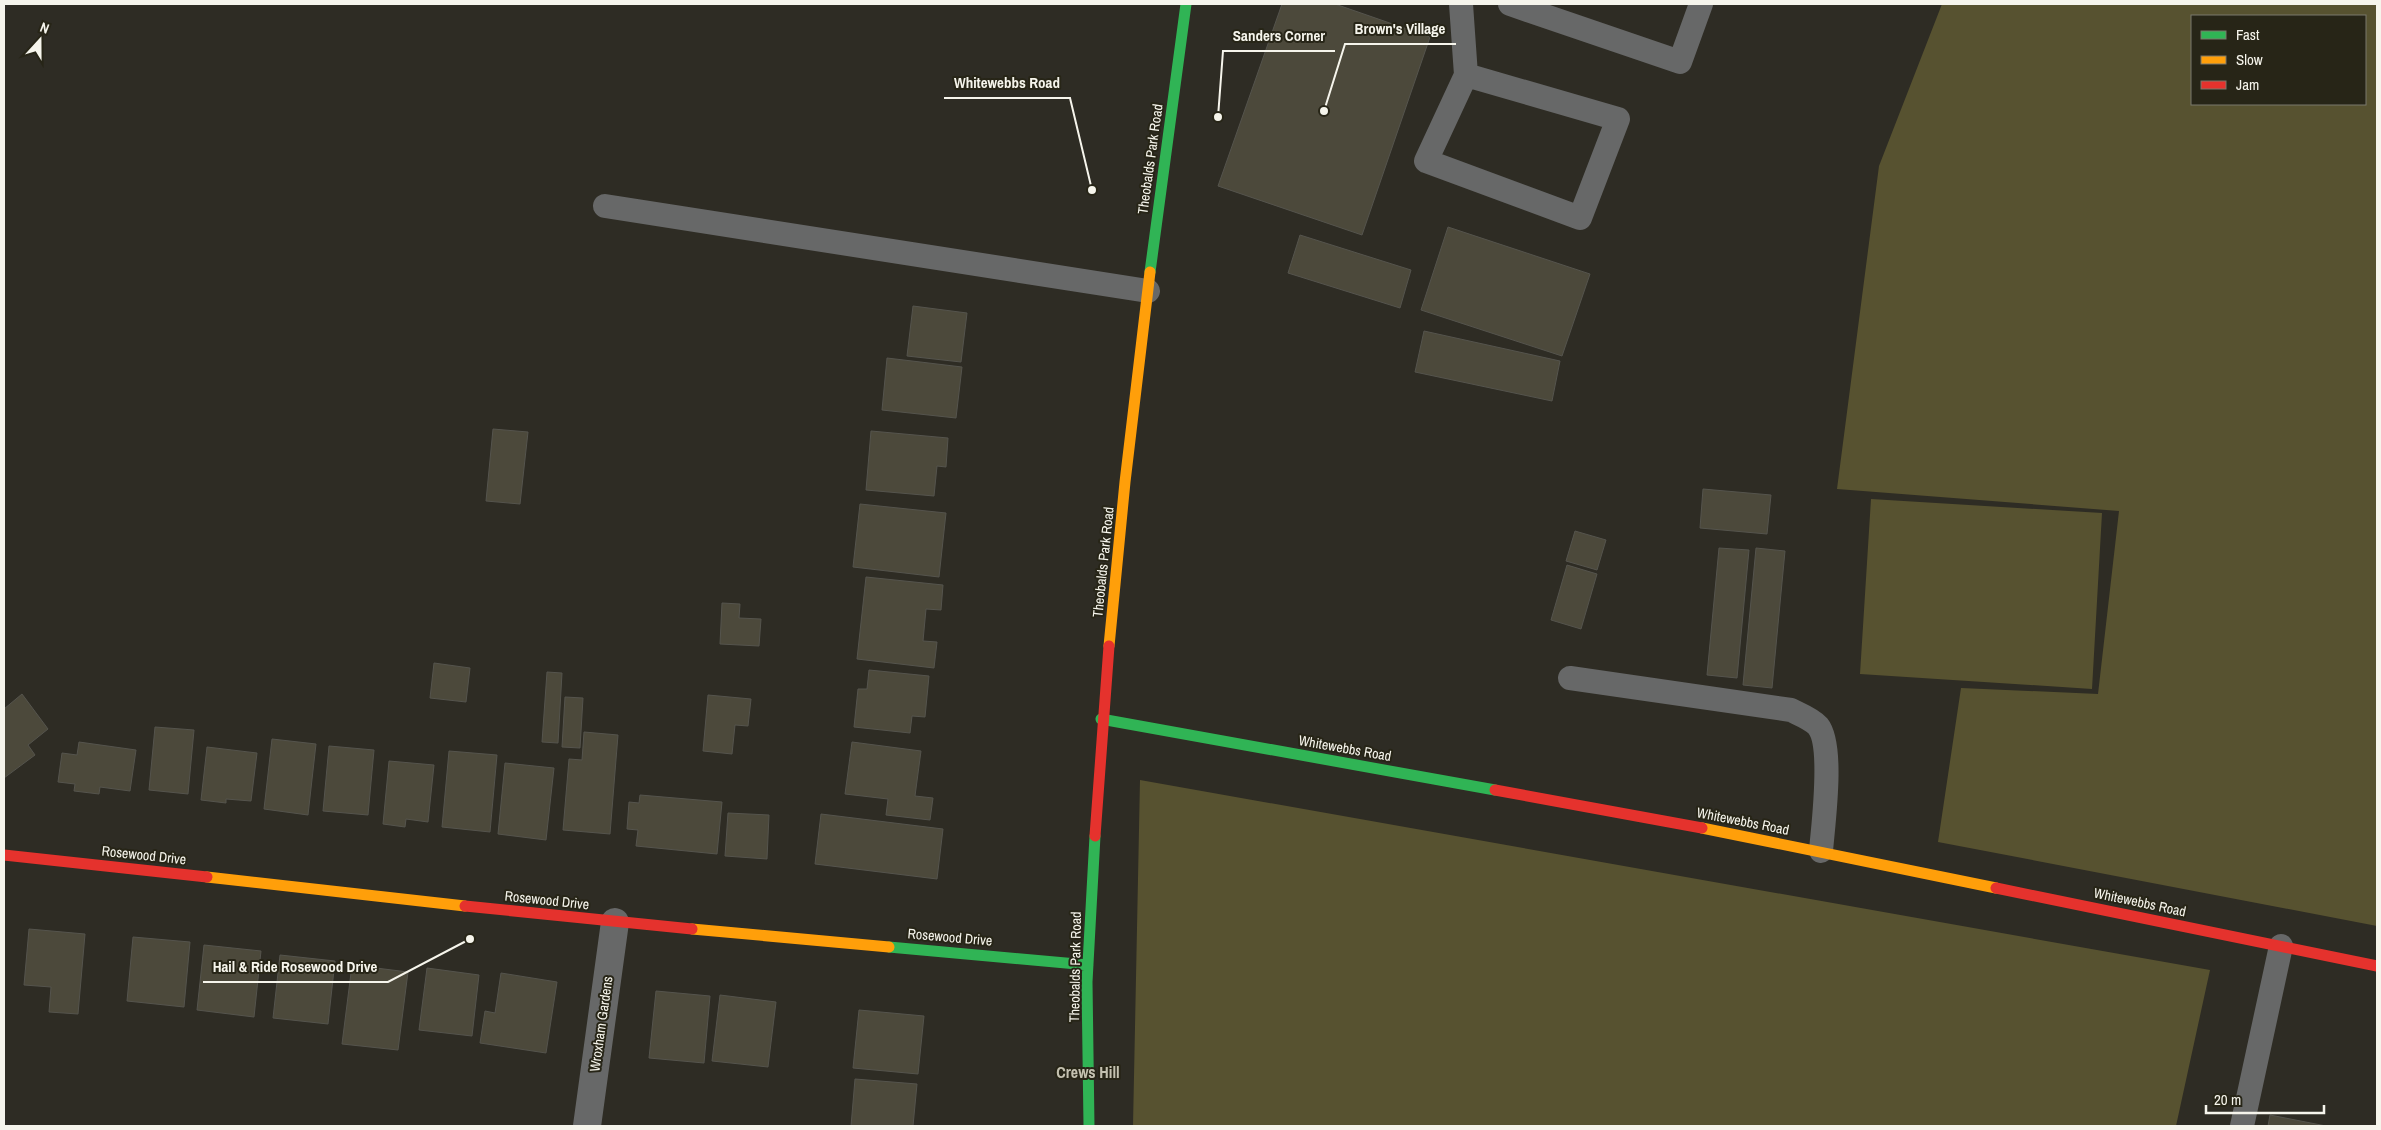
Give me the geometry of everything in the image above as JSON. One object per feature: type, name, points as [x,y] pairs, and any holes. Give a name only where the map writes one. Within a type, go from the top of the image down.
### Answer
[{"type":"street","name":"Theobalds Park Road","points":[[1089,1126],[1088,965],[1101,719],[1148,291],[1186,4]]},
{"type":"street","name":"Whitewebbs Road","points":[[1101,719],[1711,829],[2377,966]]},
{"type":"street","name":"Rosewood Drive","points":[[4,855],[615,922],[1088,965]]},
{"type":"street","name":"Wroxham Gardens","points":[[588,1126],[615,922]]},
{"type":"lane","points":[[1461,4],[1466,74],[1426,161],[1580,218],[1618,119],[1466,74]]},
{"type":"lane","points":[[1510,4],[1680,62],[1701,4]]},
{"type":"lane","points":[[605,206],[1148,291]]},
{"type":"lane","points":[[1570,678],[1792,710],[1818,726],[1825,743],[1826,791],[1821,852]]},
{"type":"lane","points":[[2242,1126],[2281,946]]},
{"type":"shaded area","points":[[1942,4],[2377,4],[2377,926],[1938,842],[1961,688],[2098,694],[2119,511],[1837,489],[1879,166]]},
{"type":"shaded area","points":[[1871,499],[2102,513],[2092,689],[1860,674]]},
{"type":"shaded area","points":[[1140,780],[2210,970],[2176,1126],[1133,1126]]},
{"type":"building","points":[[1282,4],[1335,4],[1430,37],[1362,235],[1218,186]]},
{"type":"building","points":[[1448,227],[1590,274],[1562,356],[1421,310]]},
{"type":"building","points":[[1300,235],[1411,270],[1400,308],[1288,273]]},
{"type":"building","points":[[913,306],[967,313],[961,362],[907,356]]},
{"type":"building","points":[[1424,331],[1560,361],[1552,401],[1415,372]]},
{"type":"building","points":[[887,358],[962,367],[956,418],[882,410]]},
{"type":"building","points":[[493,429],[528,432],[520,504],[486,501]]},
{"type":"building","points":[[871,431],[948,438],[946,467],[937,466],[934,496],[866,490]]},
{"type":"building","points":[[1703,489],[1771,495],[1767,534],[1700,528]]},
{"type":"building","points":[[860,504],[946,513],[939,577],[853,567]]},
{"type":"building","points":[[1575,531],[1606,540],[1597,570],[1566,561]]},
{"type":"building","points":[[1719,548],[1749,550],[1737,678],[1707,675]]},
{"type":"building","points":[[1756,548],[1785,551],[1772,688],[1743,685]]},
{"type":"building","points":[[1567,565],[1597,574],[1581,629],[1551,620]]},
{"type":"building","points":[[866,577],[943,585],[941,610],[926,609],[923,641],[937,642],[934,668],[857,659]]},
{"type":"building","points":[[722,603],[740,604],[739,618],[761,619],[759,646],[720,644]]},
{"type":"building","points":[[434,663],[470,668],[466,702],[430,698]]},
{"type":"building","points":[[869,670],[929,676],[925,717],[912,716],[910,733],[854,727],[858,689],[867,689]]},
{"type":"building","points":[[547,672],[562,673],[558,743],[542,742]]},
{"type":"building","points":[[22,694],[48,729],[28,745],[35,755],[4,778],[4,709]]},
{"type":"building","points":[[708,695],[751,699],[748,726],[735,725],[732,754],[703,751]]},
{"type":"building","points":[[565,697],[583,698],[580,748],[562,747]]},
{"type":"building","points":[[155,727],[194,730],[188,794],[149,790]]},
{"type":"building","points":[[584,732],[618,735],[610,834],[563,830],[569,759],[582,760]]},
{"type":"building","points":[[272,739],[316,744],[308,815],[264,809]]},
{"type":"building","points":[[79,742],[136,750],[130,791],[100,787],[99,794],[74,791],[75,784],[58,782],[62,753],[77,755]]},
{"type":"building","points":[[852,742],[921,751],[915,796],[933,798],[930,820],[886,815],[888,799],[845,794]]},
{"type":"building","points":[[329,746],[374,750],[368,815],[323,811]]},
{"type":"building","points":[[207,747],[257,753],[251,801],[226,799],[226,803],[201,800]]},
{"type":"building","points":[[449,751],[497,755],[490,832],[442,827]]},
{"type":"building","points":[[389,761],[434,765],[428,822],[406,819],[405,827],[383,824]]},
{"type":"building","points":[[505,763],[554,768],[546,840],[498,834]]},
{"type":"building","points":[[640,795],[722,802],[717,854],[636,846],[638,830],[627,829],[629,802],[639,803]]},
{"type":"building","points":[[728,813],[769,815],[767,859],[725,856]]},
{"type":"building","points":[[821,814],[943,829],[937,879],[815,864]]},
{"type":"building","points":[[29,929],[85,934],[78,1014],[49,1012],[51,987],[24,985]]},
{"type":"building","points":[[133,937],[190,942],[184,1007],[127,1001]]},
{"type":"building","points":[[204,945],[261,951],[254,1017],[197,1010]]},
{"type":"building","points":[[280,955],[335,961],[328,1024],[273,1018]]},
{"type":"building","points":[[352,965],[408,972],[398,1050],[342,1044]]},
{"type":"building","points":[[427,968],[479,975],[472,1036],[419,1030]]},
{"type":"building","points":[[501,973],[557,982],[546,1053],[480,1043],[485,1011],[495,1013]]},
{"type":"building","points":[[656,991],[710,996],[704,1063],[649,1058]]},
{"type":"building","points":[[720,995],[776,1002],[768,1067],[712,1061]]},
{"type":"building","points":[[859,1010],[924,1016],[918,1074],[853,1068]]},
{"type":"building","points":[[855,1079],[917,1084],[913,1126],[851,1126]]},
{"type":"building","points":[[2270,1115],[2326,1126],[2268,1126]]},
{"type":"traffic: fast","points":[[1150,272],[1186,4]]},
{"type":"traffic: fast","points":[[1101,719],[1495,790]]},
{"type":"traffic: fast","points":[[1089,1126],[1087,982],[1095,836]]},
{"type":"traffic: fast","points":[[889,947],[1088,965]]},
{"type":"traffic: slow","points":[[1109,646],[1125,482],[1150,272]]},
{"type":"traffic: slow","points":[[1702,828],[1996,888]]},
{"type":"traffic: slow","points":[[207,877],[465,906]]},
{"type":"traffic: slow","points":[[692,929],[889,947]]},
{"type":"traffic: jam","points":[[1095,836],[1109,646]]},
{"type":"traffic: jam","points":[[1495,790],[1702,828]]},
{"type":"traffic: jam","points":[[4,855],[207,877]]},
{"type":"traffic: jam","points":[[1996,888],[2377,966]]},
{"type":"traffic: jam","points":[[465,906],[692,929]]},
{"type":"place","name":"Brown's Village","points":[[1324,111]]},
{"type":"place","name":"Sanders Corner","points":[[1218,117]]},
{"type":"place","name":"Whitewebbs Road","points":[[1092,190]]},
{"type":"place","name":"Hail & Ride Rosewood Drive","points":[[470,939]]},
{"type":"district","name":"Crews Hill","points":[[1088,1072]]}]
